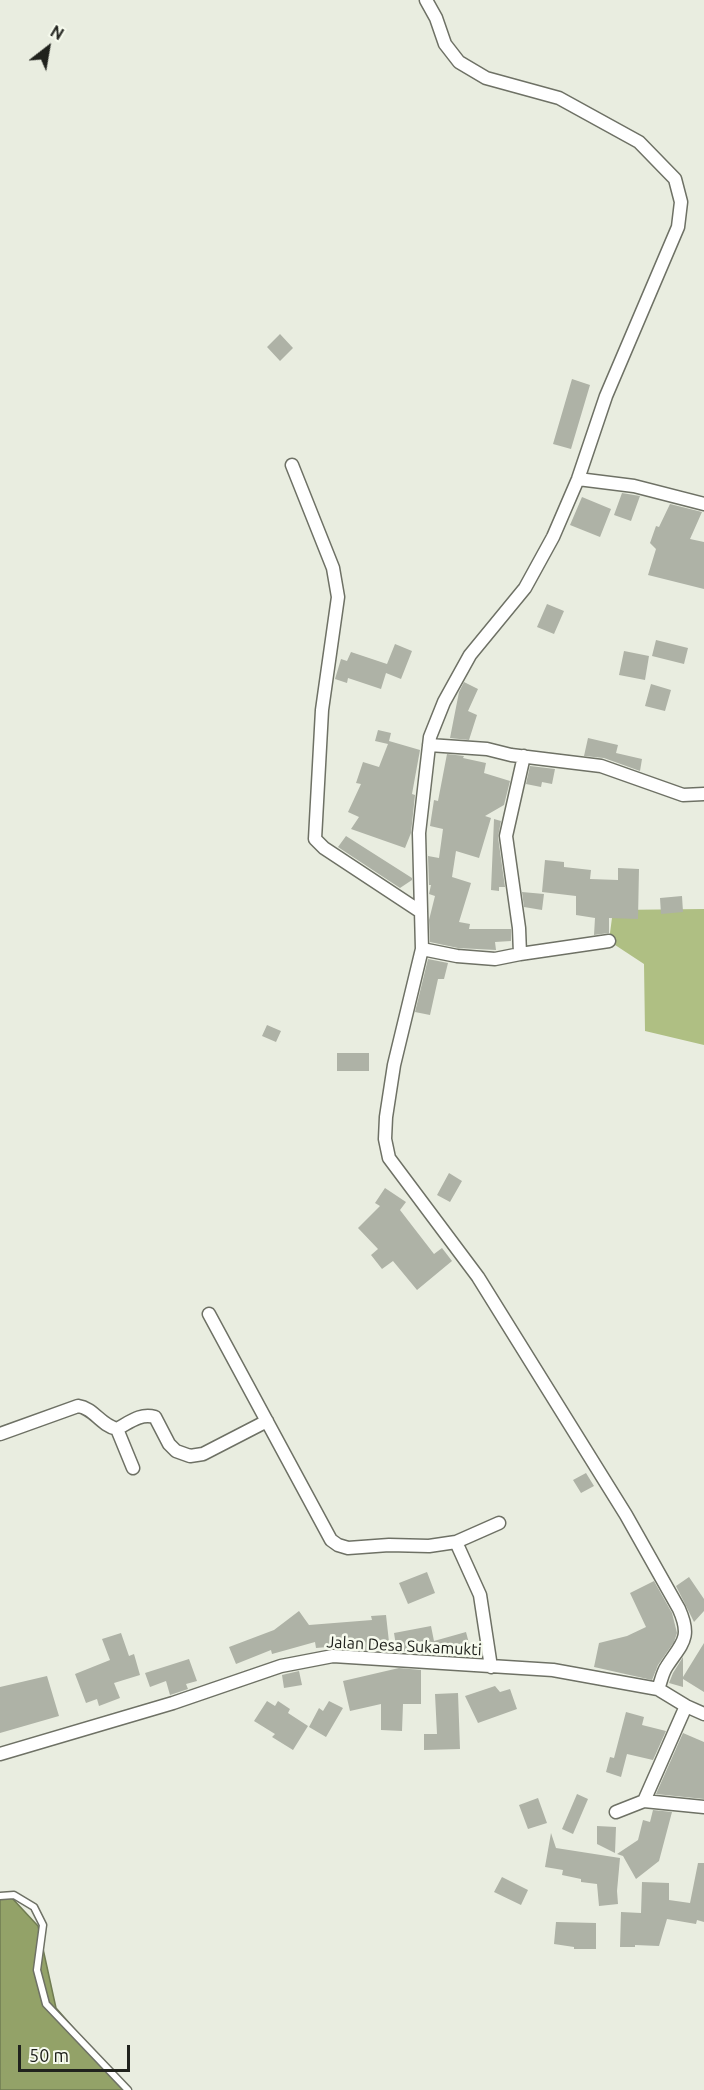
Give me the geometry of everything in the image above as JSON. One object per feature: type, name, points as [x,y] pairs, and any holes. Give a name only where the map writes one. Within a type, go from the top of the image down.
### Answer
[{"type":"street","points":[[426,0],[436,18],[445,44],[459,62],[486,78],[559,98],[639,142],[675,179],[681,202],[678,227],[606,396],[578,479],[553,537],[525,588],[470,655],[444,702],[429,745],[419,833],[422,949],[394,1065],[385,1139],[389,1158],[478,1276],[626,1515],[679,1609],[685,1624],[683,1645],[665,1669],[658,1689]]},
{"type":"street","points":[[292,465],[333,568],[338,597],[322,710],[315,839],[324,848],[421,912]]},
{"type":"street","points":[[578,479],[634,486],[704,504]]},
{"type":"street","points":[[429,745],[487,749],[601,766],[683,795],[704,794]]},
{"type":"street","points":[[520,954],[519,928],[506,836],[524,756]]},
{"type":"street","points":[[422,949],[495,960],[520,954],[609,941]]},
{"type":"street","points":[[209,1314],[331,1540],[348,1548],[389,1545],[429,1546],[456,1542],[499,1523]]},
{"type":"street","points":[[0,1434],[78,1406],[86,1407],[108,1427],[117,1429],[146,1414],[155,1417],[169,1444],[176,1451],[190,1455],[203,1454],[267,1421]]},
{"type":"street","points":[[117,1429],[133,1468]]},
{"type":"street","points":[[456,1542],[480,1595],[491,1666]]},
{"type":"street","name":"Jalan Desa Sukamukti","points":[[0,1754],[173,1703],[281,1666],[333,1656],[553,1670],[658,1689],[704,1714]]},
{"type":"street","points":[[644,1801],[686,1706]]},
{"type":"street","points":[[616,1812],[644,1801],[704,1807]]},
{"type":"lane","points":[[0,1896],[14,1894],[34,1907],[43,1925],[37,1971],[45,2004],[128,2090]]},
{"type":"shaded area","points":[[704,909],[704,1045],[645,1031],[644,964],[609,941],[613,910]]},
{"type":"shaded area","points":[[11,1897],[38,1926],[56,2008],[128,2090],[0,2090],[0,1899]]},
{"type":"building","points":[[280,334],[293,348],[280,361],[267,347]]},
{"type":"building","points":[[572,379],[590,385],[571,449],[553,444]]},
{"type":"building","points":[[622,493],[640,496],[631,521],[614,515]]},
{"type":"building","points":[[582,497],[611,509],[600,537],[570,525]]},
{"type":"building","points":[[670,504],[702,512],[690,539],[704,542],[704,589],[648,575],[656,549],[650,543],[656,526],[659,527]]},
{"type":"building","points":[[547,604],[564,611],[554,634],[537,627]]},
{"type":"building","points":[[656,640],[688,648],[684,664],[652,656]]},
{"type":"building","points":[[395,644],[412,651],[401,679],[386,673],[381,689],[348,678],[347,683],[335,679],[341,659],[347,661],[351,652],[387,664]]},
{"type":"building","points":[[624,651],[649,656],[645,680],[619,675]]},
{"type":"building","points":[[464,682],[478,689],[468,711],[477,715],[469,740],[450,738],[459,692]]},
{"type":"building","points":[[651,684],[671,690],[665,711],[645,706]]},
{"type":"building","points":[[378,730],[391,733],[389,741],[420,750],[412,794],[415,795],[411,833],[405,848],[351,829],[359,817],[348,812],[361,784],[356,783],[363,762],[379,767],[388,744],[375,741]]},
{"type":"building","points":[[588,738],[618,745],[616,753],[642,759],[640,771],[604,758],[584,756]]},
{"type":"building","points":[[447,754],[464,756],[463,758],[486,763],[484,773],[510,781],[504,805],[485,816],[491,818],[479,858],[456,851],[452,877],[471,883],[459,922],[470,924],[469,929],[511,929],[511,941],[495,942],[496,950],[458,948],[430,942],[429,920],[435,896],[429,894],[431,885],[429,885],[428,856],[439,858],[443,829],[430,826],[434,800],[438,801]]},
{"type":"building","points":[[530,766],[555,769],[552,784],[542,782],[541,787],[526,784]]},
{"type":"building","points":[[494,819],[501,821],[498,837],[505,887],[499,887],[499,891],[491,890]]},
{"type":"building","points":[[346,836],[412,880],[400,888],[338,847]]},
{"type":"building","points":[[545,860],[564,862],[564,867],[591,870],[590,879],[618,880],[618,868],[639,869],[638,919],[609,918],[609,933],[594,935],[595,918],[576,915],[576,896],[542,892]]},
{"type":"building","points":[[522,892],[544,894],[542,910],[524,907]]},
{"type":"building","points":[[682,896],[683,912],[661,914],[660,898]]},
{"type":"building","points":[[428,959],[448,963],[444,979],[438,979],[430,1015],[415,1012]]},
{"type":"building","points":[[267,1025],[281,1031],[276,1042],[262,1036]]},
{"type":"building","points":[[337,1053],[369,1053],[369,1071],[337,1071]]},
{"type":"building","points":[[449,1173],[462,1181],[450,1202],[437,1195]]},
{"type":"building","points":[[385,1188],[406,1202],[400,1210],[434,1254],[442,1248],[452,1261],[417,1290],[393,1261],[382,1269],[371,1255],[378,1249],[358,1228],[380,1206],[375,1203]]},
{"type":"building","points":[[586,1473],[594,1486],[581,1493],[573,1480]]},
{"type":"building","points":[[427,1572],[435,1593],[408,1604],[399,1583]]},
{"type":"building","points":[[689,1577],[704,1599],[704,1611],[694,1622],[676,1586]]},
{"type":"building","points":[[654,1581],[672,1613],[677,1633],[652,1680],[594,1667],[599,1643],[627,1636],[646,1627],[630,1593]]},
{"type":"building","points":[[299,1611],[309,1625],[372,1620],[371,1616],[386,1615],[389,1642],[367,1644],[367,1650],[352,1649],[351,1645],[316,1648],[315,1642],[272,1654],[271,1650],[236,1664],[229,1647],[274,1630]]},
{"type":"building","points":[[431,1626],[434,1641],[466,1632],[471,1651],[453,1655],[450,1652],[428,1654],[427,1650],[397,1652],[394,1633]]},
{"type":"building","points":[[121,1633],[129,1656],[134,1654],[140,1675],[114,1683],[120,1698],[99,1706],[97,1699],[86,1703],[75,1674],[110,1660],[102,1639]]},
{"type":"building","points":[[704,1643],[704,1692],[683,1679],[683,1687],[669,1683],[683,1657],[683,1677]]},
{"type":"building","points":[[189,1659],[197,1681],[186,1684],[188,1689],[170,1695],[166,1681],[150,1687],[145,1673]]},
{"type":"building","points":[[399,1668],[421,1670],[421,1704],[403,1704],[402,1731],[381,1730],[381,1704],[350,1711],[343,1681]]},
{"type":"building","points":[[299,1671],[302,1685],[284,1688],[282,1675]]},
{"type":"building","points":[[47,1676],[59,1716],[0,1733],[0,1687]]},
{"type":"building","points":[[495,1686],[500,1692],[510,1689],[517,1709],[478,1723],[465,1696]]},
{"type":"building","points":[[458,1693],[460,1749],[424,1750],[424,1734],[437,1734],[435,1694]]},
{"type":"building","points":[[267,1701],[275,1706],[278,1701],[290,1709],[288,1713],[308,1726],[293,1750],[272,1737],[275,1734],[254,1721]]},
{"type":"building","points":[[329,1701],[343,1708],[326,1737],[309,1727],[319,1708],[323,1711]]},
{"type":"building","points":[[626,1712],[644,1717],[642,1725],[666,1731],[653,1760],[627,1754],[621,1777],[606,1772],[610,1757],[614,1758]]},
{"type":"building","points":[[683,1733],[704,1742],[704,1799],[656,1794]]},
{"type":"building","points":[[577,1794],[588,1799],[573,1834],[562,1829]]},
{"type":"building","points":[[538,1798],[547,1823],[528,1829],[519,1805]]},
{"type":"building","points":[[653,1810],[672,1812],[659,1861],[636,1879],[623,1856],[617,1854],[638,1840],[643,1820],[650,1822]]},
{"type":"building","points":[[597,1826],[616,1827],[615,1853],[597,1844]]},
{"type":"building","points":[[551,1833],[556,1848],[620,1858],[618,1904],[599,1906],[597,1884],[581,1882],[581,1879],[562,1875],[563,1870],[545,1867]]},
{"type":"building","points":[[698,1863],[704,1863],[704,1922],[697,1920],[696,1924],[667,1919],[659,1946],[620,1947],[621,1912],[641,1913],[642,1882],[669,1883],[669,1900],[690,1903]]},
{"type":"building","points":[[502,1877],[528,1890],[521,1905],[494,1892]]},
{"type":"building","points":[[556,1922],[596,1923],[596,1949],[574,1949],[574,1947],[554,1944]]}]
